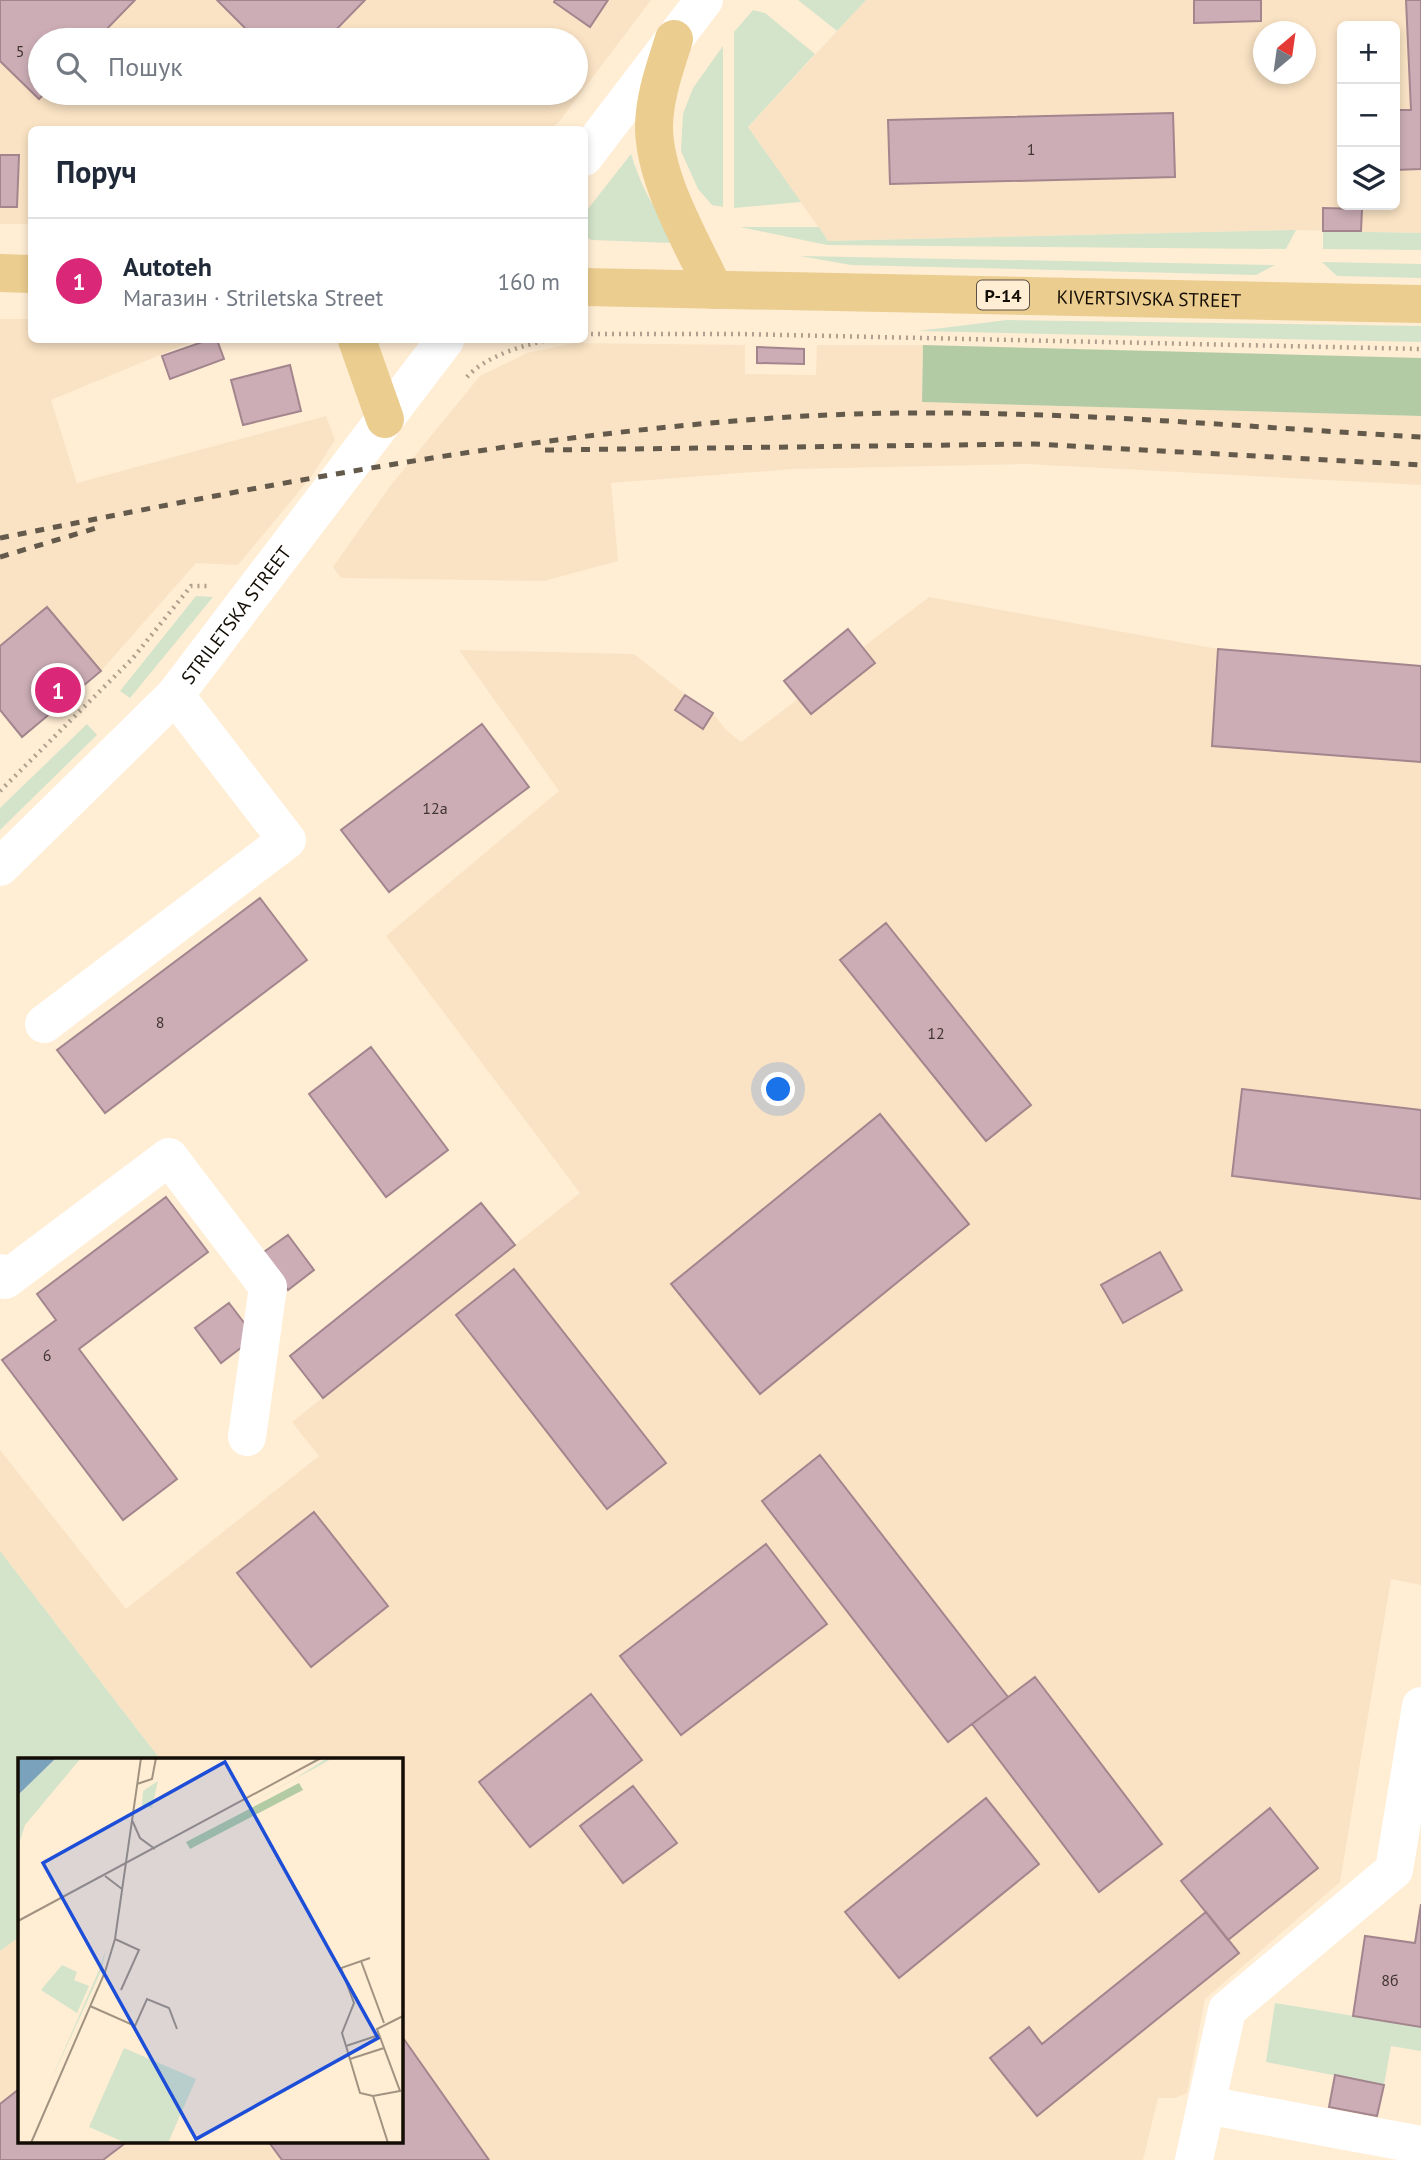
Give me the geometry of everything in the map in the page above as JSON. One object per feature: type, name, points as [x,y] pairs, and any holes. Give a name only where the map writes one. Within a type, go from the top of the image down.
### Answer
[{"type":"main road","points":[[674,39],[658,90],[654,129],[660,170],[714,290]]},
{"type":"main road","points":[[0,273],[28,274]]},
{"type":"main road","name":"KIVERTSIVSKA STREET","points":[[588,287],[1421,304]]},
{"type":"main road","points":[[358,343],[385,419]]},
{"type":"street","points":[[588,152],[704,0]]},
{"type":"street","name":"STRILETSKA STREET","points":[[0,867],[175,695],[443,343]]},
{"type":"street","points":[[44,1024],[287,840],[175,695]]},
{"type":"street","points":[[0,1273],[5,1280],[169,1157],[268,1287],[247,1437]]},
{"type":"street","points":[[1194,2160],[1227,2010],[1394,1870],[1421,1706]]},
{"type":"street","points":[[1206,2105],[1421,2145]]},
{"type":"path","points":[[588,334],[753,334],[1421,349]]},
{"type":"path","points":[[466,379],[474,369],[530,343]]},
{"type":"path","points":[[0,791],[133,658],[191,586],[256,587]]},
{"type":"shaded area","points":[[0,0],[651,0],[588,83],[588,28],[28,28],[28,105],[572,105],[554,126],[28,126],[28,224],[0,224]]},
{"type":"shaded area","points":[[866,0],[1421,0],[1421,233],[1296,230],[828,241],[748,127]]},
{"type":"shaded area","points":[[0,319],[28,319],[28,343],[189,343],[51,400],[77,483],[326,416],[335,440],[311,477],[238,565],[196,563],[101,671],[22,737],[0,710]]},
{"type":"shaded area","points":[[575,343],[745,345],[745,374],[816,375],[817,345],[923,345],[922,402],[1421,416],[1421,485],[1027,464],[793,469],[611,483],[618,561],[544,581],[341,578],[333,567],[391,485],[480,376],[527,353]]},
{"type":"shaded area","points":[[929,597],[1218,649],[1421,666],[1421,1585],[1391,1579],[1340,1882],[1205,1999],[1187,2093],[1175,2098],[1158,2098],[1143,2160],[0,2160],[0,1951],[18,1938],[18,2142],[402,2142],[402,1758],[159,1758],[0,1551],[0,1450],[126,1609],[319,1456],[292,1422],[580,1193],[386,936],[559,791],[459,650],[634,654],[713,713],[726,730],[741,742],[798,699],[784,681],[848,629],[863,647]]},
{"type":"green space","points":[[798,0],[866,0],[837,31]]},
{"type":"green space","points":[[753,10],[765,13],[815,54],[748,127],[801,202],[734,208],[734,32]]},
{"type":"green space","points":[[723,46],[723,207],[712,205],[698,189],[681,151],[683,114],[693,88]]},
{"type":"green space","points":[[631,154],[649,198],[675,237],[673,243],[592,240],[588,238],[588,209]]},
{"type":"green space","points":[[740,227],[819,227],[828,241],[1296,230],[1286,249],[827,245]]},
{"type":"green space","points":[[1323,231],[1421,233],[1421,250],[1323,249]]},
{"type":"green space","points":[[800,256],[1275,265],[1256,275],[851,265]]},
{"type":"green space","points":[[1322,262],[1421,264],[1421,278],[1337,276]]},
{"type":"green space","points":[[1007,320],[1421,326],[1421,342],[918,331]]},
{"type":"green space","points":[[923,345],[1421,358],[1421,416],[922,402]]},
{"type":"green space","points":[[196,596],[213,597],[130,698],[120,691]]},
{"type":"green space","points":[[87,724],[97,735],[0,830],[0,808]]},
{"type":"green space","points":[[0,1551],[159,1758],[18,1758],[18,1938],[0,1951]]},
{"type":"green space","points":[[1275,2003],[1421,2027],[1421,2051],[1391,2046],[1384,2085],[1266,2062]]},
{"type":"building","points":[[0,0],[135,0],[108,28],[28,28],[28,88],[0,61]]},
{"type":"building","points":[[217,0],[365,0],[338,28],[245,28]]},
{"type":"building","points":[[608,0],[590,27],[554,2]]},
{"type":"building","points":[[1194,0],[1261,0],[1261,21],[1194,23]]},
{"type":"building","points":[[1406,0],[1421,0],[1421,169],[1400,170],[1400,110],[1411,110]]},
{"type":"building","points":[[1173,113],[1175,177],[890,184],[888,120]]},
{"type":"building","points":[[0,155],[19,155],[17,207],[0,207]]},
{"type":"building","points":[[1323,208],[1362,210],[1361,231],[1323,231]]},
{"type":"building","points":[[199,343],[218,343],[224,359],[170,379],[162,356]]},
{"type":"building","points":[[757,347],[804,349],[804,364],[757,363]]},
{"type":"building","points":[[290,365],[301,411],[243,425],[231,380]]},
{"type":"building","points":[[47,607],[101,671],[22,737],[0,710],[0,646]]},
{"type":"building","points":[[848,629],[875,663],[811,714],[784,681]]},
{"type":"building","points":[[1218,649],[1421,666],[1421,762],[1212,746]]},
{"type":"building","points":[[685,695],[713,713],[703,729],[675,710]]},
{"type":"building","points":[[482,724],[529,787],[389,892],[341,830]]},
{"type":"building","points":[[260,898],[307,960],[105,1113],[57,1050]]},
{"type":"building","points":[[886,923],[1031,1105],[986,1141],[840,960]]},
{"type":"building","points":[[371,1047],[448,1150],[386,1197],[309,1094]]},
{"type":"building","points":[[1242,1089],[1421,1110],[1421,1199],[1232,1176]]},
{"type":"building","points":[[880,1114],[969,1224],[760,1394],[671,1284]]},
{"type":"building","points":[[166,1197],[208,1252],[79,1349],[177,1479],[123,1520],[2,1360],[56,1320],[37,1294]]},
{"type":"building","points":[[481,1203],[515,1245],[323,1398],[290,1356]]},
{"type":"building","points":[[288,1235],[314,1270],[288,1290],[261,1254]]},
{"type":"building","points":[[1160,1252],[1182,1290],[1123,1323],[1101,1285]]},
{"type":"building","points":[[514,1269],[666,1463],[607,1509],[456,1315]]},
{"type":"building","points":[[229,1303],[255,1337],[221,1363],[195,1328]]},
{"type":"building","points":[[820,1455],[1008,1697],[948,1742],[762,1501]]},
{"type":"building","points":[[314,1512],[388,1606],[311,1667],[237,1573]]},
{"type":"building","points":[[766,1544],[827,1624],[681,1735],[620,1656]]},
{"type":"building","points":[[1035,1677],[1162,1844],[1099,1892],[972,1724]]},
{"type":"building","points":[[591,1694],[642,1760],[530,1847],[479,1782]]},
{"type":"building","points":[[633,1786],[677,1843],[623,1883],[580,1826]]},
{"type":"building","points":[[986,1798],[1039,1864],[899,1978],[845,1912]]},
{"type":"building","points":[[1270,1808],[1318,1868],[1228,1940],[1181,1881]]},
{"type":"building","points":[[1421,1904],[1421,2027],[1353,2016],[1365,1936],[1415,1943]]},
{"type":"building","points":[[1206,1912],[1239,1953],[1037,2116],[990,2058],[1029,2027],[1042,2044]]},
{"type":"building","points":[[402,2036],[489,2160],[282,2160],[269,2142],[402,2142]]},
{"type":"building","points":[[1335,2075],[1384,2085],[1377,2116],[1329,2107]]},
{"type":"building","points":[[18,2090],[18,2142],[127,2142],[103,2160],[0,2160],[0,2104]]},
{"type":"railway","points":[[0,538],[393,464],[590,436],[789,417],[1026,414],[1421,437]]},
{"type":"railway","points":[[545,450],[1034,444],[1421,465]]},
{"type":"railway","points":[[0,557],[103,526]]},
{"type":"place","name":"Autoteh","points":[[58,690]]}]
